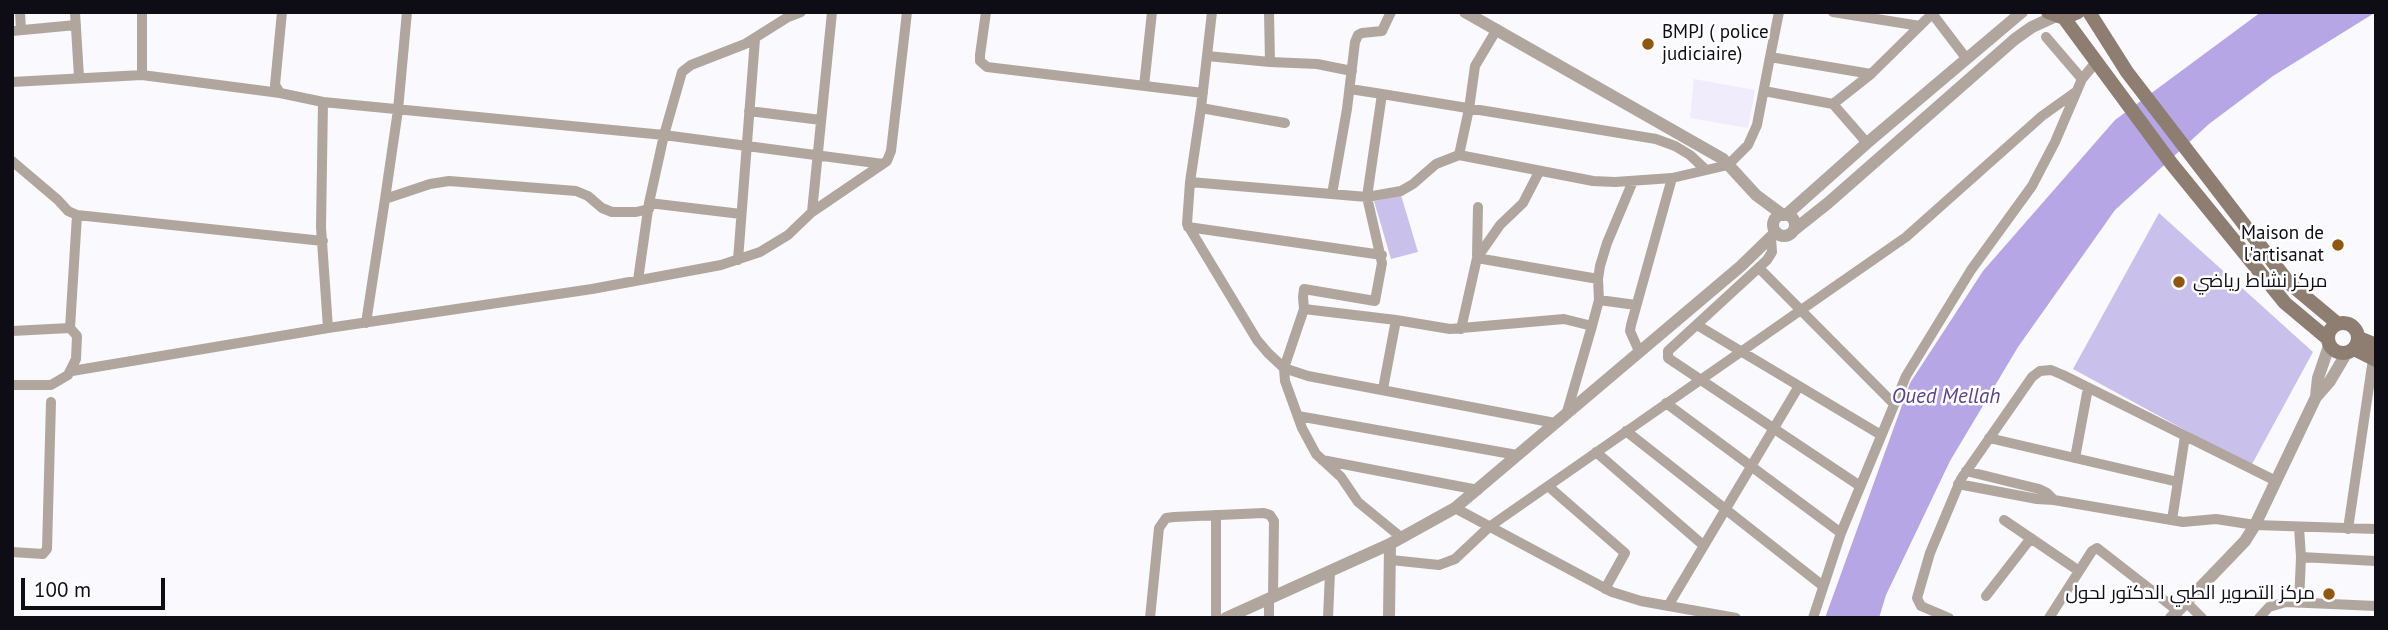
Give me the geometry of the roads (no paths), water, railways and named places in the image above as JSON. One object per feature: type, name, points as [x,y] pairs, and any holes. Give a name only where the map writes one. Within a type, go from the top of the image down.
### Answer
[{"type":"main road","points":[[2089,12],[2127,72],[2289,283],[2338,324],[2352,326],[2358,333],[2353,347]]},
{"type":"main road","points":[[2062,15],[2171,163],[2285,303],[2337,352],[2353,347],[2375,354]]},
{"type":"main road","points":[[2329,343],[2331,328],[2338,324]]},
{"type":"street","points":[[20,12],[16,31],[76,24]]},
{"type":"street","points":[[75,12],[79,78]]},
{"type":"street","points":[[142,12],[142,75]]},
{"type":"street","points":[[280,93],[275,85],[282,12]]},
{"type":"street","points":[[366,323],[398,110],[407,12]]},
{"type":"street","points":[[638,280],[649,206],[664,135],[682,72],[691,65],[755,39],[788,17],[801,12]]},
{"type":"street","points":[[812,212],[832,13],[825,12]]},
{"type":"street","points":[[12,385],[51,385],[72,371],[638,280],[738,260],[774,245],[812,212],[883,164],[891,151],[907,12]]},
{"type":"street","points":[[986,12],[980,55],[981,61],[987,67],[1203,93]]},
{"type":"street","points":[[1144,86],[1152,12]]},
{"type":"street","points":[[1212,12],[1186,216],[1188,227],[1257,340],[1284,368],[1308,376],[1555,423]]},
{"type":"street","points":[[1269,12],[1270,62]]},
{"type":"street","points":[[1332,194],[1358,35],[1382,32],[1391,12]]},
{"type":"street","points":[[1465,12],[1726,162],[1756,195],[1794,223],[1794,230]]},
{"type":"street","points":[[1190,182],[1367,197],[1401,191],[1436,164],[1460,155],[1593,181],[1672,178],[1705,169],[1726,162],[1748,145],[1754,136],[1779,12]]},
{"type":"street","points":[[1833,12],[1920,26]]},
{"type":"street","points":[[1860,486],[1668,358],[1668,351],[1759,268],[1772,252],[1776,218],[1785,215],[2022,12]]},
{"type":"street","points":[[1833,104],[1871,74],[1932,13],[1966,58]]},
{"type":"street","points":[[1756,195],[1773,232],[1784,236],[1848,186],[2015,39],[2032,27],[2062,15]]},
{"type":"street","points":[[1460,155],[1475,66],[1497,29]]},
{"type":"street","points":[[2046,37],[2082,79]]},
{"type":"street","points":[[738,260],[755,39]]},
{"type":"street","points":[[1207,56],[1317,64],[1352,71]]},
{"type":"street","points":[[1770,57],[1871,74]]},
{"type":"street","points":[[1812,618],[1841,533],[1906,376],[1971,270],[2032,186],[2056,142],[2082,79],[2096,62]]},
{"type":"street","points":[[12,82],[142,75],[280,93],[323,102],[664,135],[883,164]]},
{"type":"street","points":[[1350,89],[1656,139],[1690,155],[1705,169]]},
{"type":"street","points":[[1391,560],[1429,566],[1455,559],[1489,527],[1906,237],[2042,116],[2077,91]]},
{"type":"street","points":[[1764,92],[1833,104],[1867,143]]},
{"type":"street","points":[[1371,316],[1382,272],[1382,256],[1367,197],[1382,94]]},
{"type":"street","points":[[323,102],[321,227],[328,328]]},
{"type":"street","points":[[1201,108],[1285,123]]},
{"type":"street","points":[[749,111],[821,120]]},
{"type":"street","points":[[12,161],[68,211],[77,215],[323,241]]},
{"type":"street","points":[[1477,258],[1500,225],[1523,202],[1539,172]]},
{"type":"street","points":[[1639,351],[1630,331],[1672,178]]},
{"type":"street","points":[[385,199],[430,184],[449,181],[576,191],[612,212],[636,212],[649,206],[741,214]]},
{"type":"street","points":[[1567,412],[1599,300],[1598,279],[1607,243],[1633,181]]},
{"type":"street","points":[[1461,329],[1477,258],[1478,207]]},
{"type":"street","points":[[72,371],[76,359],[77,337],[70,328],[77,215]]},
{"type":"street","points":[[1188,227],[1382,256]]},
{"type":"street","points":[[1226,618],[1390,544],[1455,508],[1741,266],[1773,232]]},
{"type":"street","points":[[1477,258],[1598,279]]},
{"type":"street","points":[[1759,268],[1894,404]]},
{"type":"street","points":[[1374,301],[1304,289],[1304,309],[1284,368],[1285,381],[1313,450],[1341,477],[1358,502],[1402,538]]},
{"type":"street","points":[[1599,300],[1636,305]]},
{"type":"street","points":[[1304,309],[1461,329],[1556,319],[1573,320],[1592,326]]},
{"type":"street","points":[[1383,389],[1396,320]]},
{"type":"street","points":[[1697,324],[1881,435]]},
{"type":"street","points":[[12,331],[70,328]]},
{"type":"street","points":[[2316,397],[2316,388],[2329,343]]},
{"type":"street","points":[[2179,610],[2245,541],[2316,397],[2353,347]]},
{"type":"street","points":[[2348,528],[2375,354]]},
{"type":"street","points":[[1949,618],[1921,606],[1917,598],[1930,553],[1958,484],[2032,377],[2040,371],[2052,370],[2276,481]]},
{"type":"street","points":[[1668,606],[1799,386]]},
{"type":"street","points":[[2075,458],[2088,387]]},
{"type":"street","points":[[12,552],[43,554],[47,549],[51,402]]},
{"type":"street","points":[[1666,403],[1841,533]]},
{"type":"street","points":[[1298,416],[1517,455]]},
{"type":"street","points":[[1626,431],[1823,586]]},
{"type":"street","points":[[2172,520],[2185,436]]},
{"type":"street","points":[[1989,438],[2178,482]]},
{"type":"street","points":[[1596,452],[1703,545]]},
{"type":"street","points":[[1322,460],[1478,490]]},
{"type":"street","points":[[1966,471],[2039,489],[2054,500]]},
{"type":"street","points":[[1958,484],[2172,520],[2199,522],[2216,519],[2255,525],[2376,529]]},
{"type":"street","points":[[1548,486],[1625,553],[1605,589]]},
{"type":"street","points":[[1455,508],[1605,589],[1631,599],[1736,618]]},
{"type":"street","points":[[1150,618],[1159,528],[1162,522],[1174,517],[1264,513],[1273,517],[1269,618]]},
{"type":"street","points":[[1216,515],[1216,618]]},
{"type":"street","points":[[2004,520],[2079,571]]},
{"type":"street","points":[[2299,527],[2299,603]]},
{"type":"street","points":[[1986,596],[2031,538]]},
{"type":"street","points":[[1389,618],[1390,544]]},
{"type":"street","points":[[2049,618],[2094,549],[2099,549],[2179,610],[2202,618]]},
{"type":"street","points":[[2301,557],[2376,561]]},
{"type":"street","points":[[1328,618],[1330,572]]},
{"type":"street","points":[[2259,618],[2269,607],[2277,604],[2376,606]]},
{"type":"street","points":[[2316,604],[2316,618]]},
{"type":"water","name":"Oued Mellah","points":[[2261,12],[2376,12],[2273,76],[2209,124],[2115,210],[2018,347],[1950,461],[1886,595],[1879,618],[1825,618],[1910,383],[1983,271],[2115,120]]},
{"type":"place","name":"BMPJ ( police judiciaire)","points":[[1648,44]]},
{"type":"place","name":"Maison de l'artisanat","points":[[2338,245]]},
{"type":"place","name":"مركز نشاط رياضي","points":[[2179,282]]},
{"type":"place","name":"مركز التصوير الطبي الدكتور لحول","points":[[2329,594]]}]
